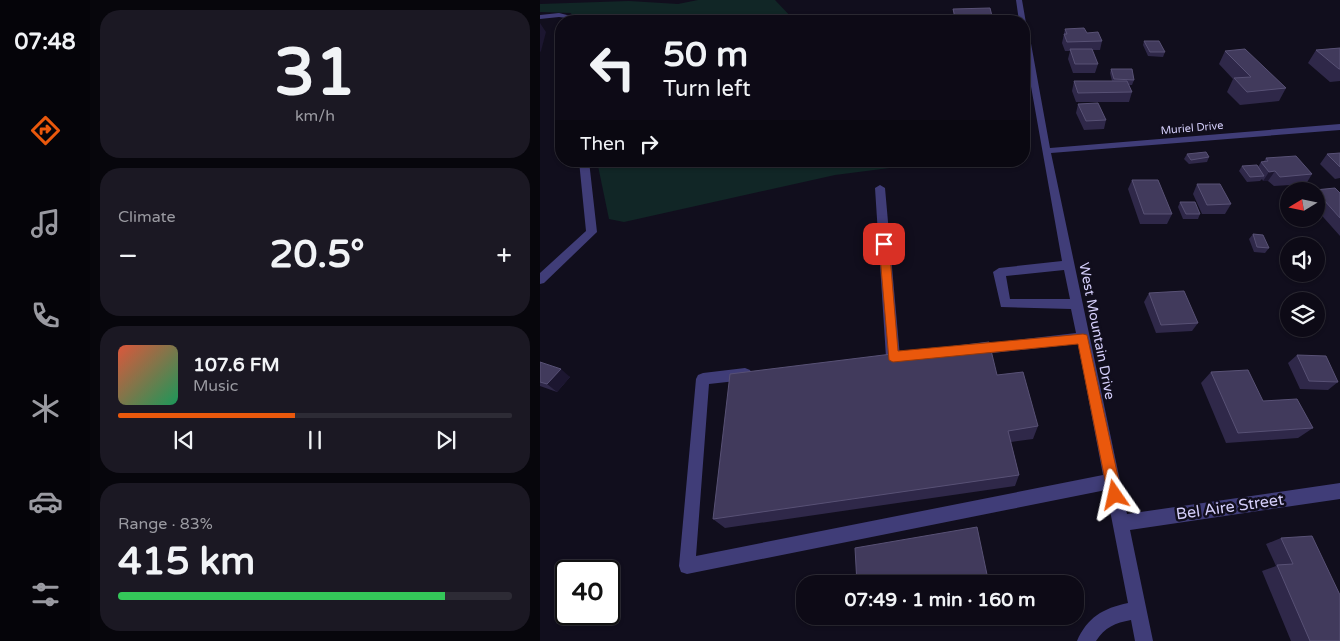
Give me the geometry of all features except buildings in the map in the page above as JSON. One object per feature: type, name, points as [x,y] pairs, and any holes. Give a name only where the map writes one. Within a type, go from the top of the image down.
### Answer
[{"type":"street","points":[[1019,0],[1022,15]]},
{"type":"street","points":[[540,18],[555,16]]},
{"type":"street","name":"West Mountain Drive","points":[[1030,61],[1046,151],[1144,641]]},
{"type":"street","name":"Muriel Drive","points":[[1046,151],[1340,127]]},
{"type":"street","points":[[540,280],[592,232],[585,167]]},
{"type":"street","points":[[880,188],[893,357]]},
{"type":"street","points":[[540,264],[553,268]]},
{"type":"street","points":[[1069,265],[999,272],[1005,304],[1077,304]]},
{"type":"street","points":[[961,351],[1083,338]]},
{"type":"street","points":[[874,359],[912,355]]},
{"type":"street","points":[[760,373],[703,379],[687,566],[1112,481]]},
{"type":"street","name":"Bel Aire Street","points":[[1120,523],[1340,491]]},
{"type":"street","points":[[1086,641],[1090,632],[1110,614],[1137,610]]},
{"type":"green space","points":[[698,0],[775,0],[789,15],[572,15],[571,13],[540,12],[540,4],[629,1],[678,4]]},
{"type":"green space","points":[[598,167],[897,167],[835,175],[624,222],[609,219]]},
{"type":"route","points":[[884,244],[893,357],[1083,338],[1115,495]]}]
